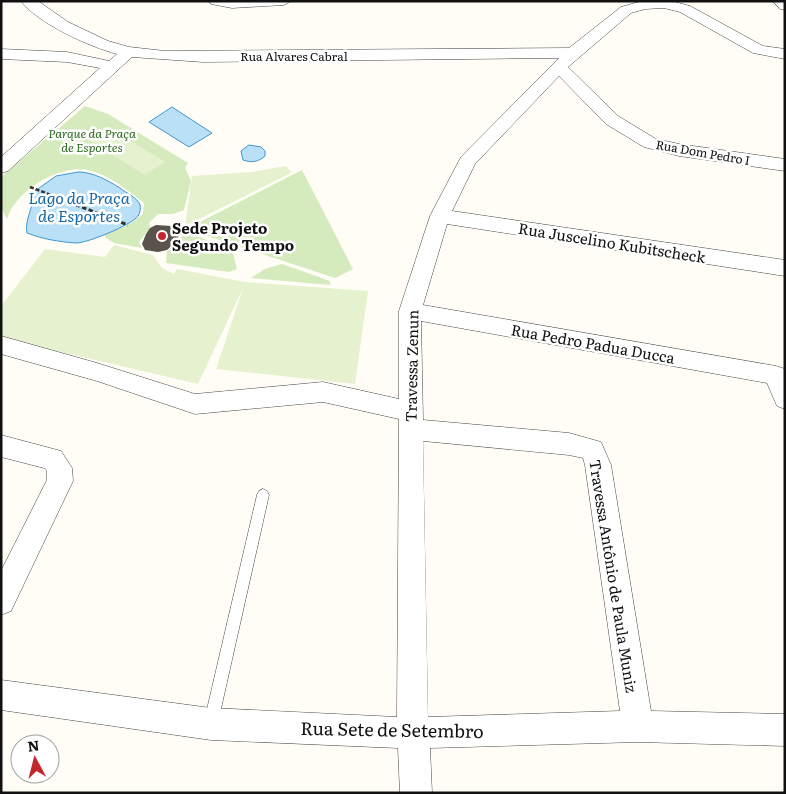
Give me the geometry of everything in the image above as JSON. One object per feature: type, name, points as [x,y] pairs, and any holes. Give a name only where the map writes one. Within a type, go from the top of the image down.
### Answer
[{"type":"street","name":"Rua Alvares Cabral","points":[[28,1],[47,17],[105,45],[128,52],[167,55],[566,60]]},
{"type":"street","points":[[216,1],[241,4],[284,1]]},
{"type":"street","points":[[780,1],[785,6]]},
{"type":"street","name":"Travessa Zenun","points":[[416,793],[413,733],[410,311],[440,216],[467,161],[566,60],[626,10],[645,5],[664,4],[686,9],[759,50],[784,55]]},
{"type":"street","points":[[1,167],[128,52]]},
{"type":"street","points":[[1,54],[67,57],[112,66]]},
{"type":"street","name":"Rua Dom Pedro I","points":[[566,60],[612,120],[650,143],[679,150],[785,165]]},
{"type":"street","name":"Rua Juscelino Kubitscheck","points":[[440,216],[785,268]]},
{"type":"street","name":"Rua Pedro Padua Ducca","points":[[410,311],[776,374],[785,398]]},
{"type":"street","points":[[1,345],[98,372],[196,404],[323,392],[410,421]]},
{"type":"street","name":"Travessa Antônio de Paula Muniz","points":[[410,421],[569,444],[592,450],[598,465],[638,726]]},
{"type":"street","points":[[1,446],[52,460],[59,468],[60,481],[1,601]]},
{"type":"street","name":"Rua Sete de Setembro","points":[[1,695],[211,724],[413,733],[638,726],[785,730]]},
{"type":"lane","points":[[211,724],[263,494]]},
{"type":"path","points":[[30,187],[128,226]]},
{"type":"green space","name":"Parque da Praça de Esportes","points":[[85,106],[108,114],[188,163],[185,168],[191,181],[184,210],[173,214],[158,214],[149,223],[150,228],[139,242],[142,248],[114,243],[106,238],[105,234],[128,225],[143,214],[144,203],[118,184],[96,172],[77,169],[52,175],[28,190],[19,199],[7,219],[1,207],[1,177]]},
{"type":"green space","points":[[108,127],[165,162],[144,175],[88,139]]},
{"type":"green space","points":[[286,166],[291,172],[289,174],[185,226],[192,176],[251,172]]},
{"type":"green space","points":[[302,170],[353,269],[335,278],[186,229]]},
{"type":"green space","points":[[183,231],[232,249],[237,269],[229,272],[166,263],[167,251],[179,244]]},
{"type":"green space","points":[[114,245],[153,255],[162,268],[174,274],[177,269],[245,282],[368,291],[355,384],[216,369],[243,288],[198,384],[1,338],[1,306],[45,249],[105,257]]},
{"type":"green space","points":[[282,264],[330,281],[330,285],[251,278],[265,269]]},
{"type":"water","points":[[172,107],[212,133],[189,147],[149,122]]},
{"type":"water","points":[[249,145],[261,147],[265,151],[265,156],[255,161],[243,160],[241,151]]},
{"type":"water","name":"Lago da Praça de Esportes","points":[[78,172],[100,177],[132,196],[140,205],[138,216],[134,220],[99,237],[76,243],[57,241],[27,233],[26,229],[35,191],[56,176]]},
{"type":"building","name":"Sede Projeto Segundo Tempo","points":[[156,225],[172,226],[180,232],[177,241],[167,250],[158,252],[145,250],[142,244],[146,234],[150,228]]},
{"type":"place","name":"Sede Projeto Segundo Tempo","points":[[162,236]]}]
